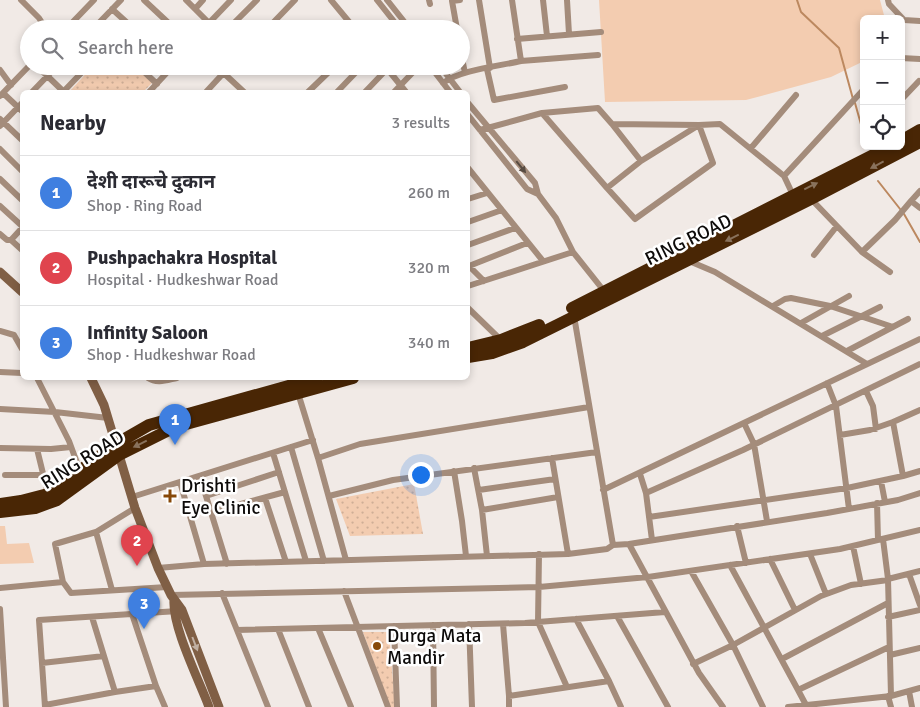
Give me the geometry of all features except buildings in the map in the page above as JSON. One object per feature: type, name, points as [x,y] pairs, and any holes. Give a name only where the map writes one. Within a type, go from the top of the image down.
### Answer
[{"type":"highway","points":[[905,139],[920,130]]},
{"type":"highway","name":"RING ROAD","points":[[470,356],[505,344],[688,260],[920,142]]},
{"type":"highway","name":"RING ROAD","points":[[572,313],[604,291],[793,195],[876,150]]},
{"type":"highway","name":"RING ROAD","points":[[470,348],[505,344]]},
{"type":"highway","name":"RING ROAD","points":[[0,512],[35,508],[58,500],[149,425],[310,380]]},
{"type":"highway","name":"RING ROAD","points":[[0,504],[21,502],[48,494],[80,471],[118,449],[175,428],[346,380]]},
{"type":"main road","points":[[0,272],[20,290]]},
{"type":"main road","points":[[92,380],[104,405],[135,508],[158,568],[219,707]]},
{"type":"main road","points":[[178,611],[209,707]]},
{"type":"street","points":[[22,0],[40,20]]},
{"type":"street","points":[[75,20],[94,0]]},
{"type":"street","points":[[102,20],[121,0]]},
{"type":"street","points":[[144,0],[165,20]]},
{"type":"street","points":[[186,0],[206,20]]},
{"type":"street","points":[[195,9],[203,0]]},
{"type":"street","points":[[212,20],[231,0]]},
{"type":"street","points":[[237,20],[257,0]]},
{"type":"street","points":[[276,20],[295,0]]},
{"type":"street","points":[[332,0],[348,20]]},
{"type":"street","points":[[377,0],[393,20]]},
{"type":"street","points":[[387,0],[403,20]]},
{"type":"street","points":[[455,20],[452,2],[460,0]]},
{"type":"street","points":[[479,0],[494,100],[565,87]]},
{"type":"street","points":[[512,0],[521,61]]},
{"type":"street","points":[[543,0],[547,36]]},
{"type":"street","points":[[567,0],[569,34]]},
{"type":"street","points":[[888,0],[889,4],[904,20],[920,21]]},
{"type":"street","points":[[112,9],[124,20]]},
{"type":"street","points":[[517,39],[601,32]]},
{"type":"street","points":[[470,72],[521,61],[598,55]]},
{"type":"street","points":[[905,58],[920,59]]},
{"type":"street","points":[[0,70],[11,85]]},
{"type":"street","points":[[20,75],[2,94],[20,106]]},
{"type":"street","points":[[66,90],[80,75]]},
{"type":"street","points":[[148,75],[157,84]]},
{"type":"street","points":[[151,90],[166,75]]},
{"type":"street","points":[[208,90],[222,75]]},
{"type":"street","points":[[226,75],[242,90]]},
{"type":"street","points":[[310,90],[326,75]]},
{"type":"street","points":[[339,90],[353,75]]},
{"type":"street","points":[[367,90],[380,75]]},
{"type":"street","points":[[392,75],[404,90]]},
{"type":"street","points":[[396,90],[411,75]]},
{"type":"street","points":[[440,75],[458,90]]},
{"type":"street","points":[[444,75],[449,90]]},
{"type":"street","points":[[446,80],[460,75]]},
{"type":"street","points":[[34,90],[47,76],[62,90]]},
{"type":"street","points":[[905,96],[919,81]]},
{"type":"street","points":[[784,176],[860,94]]},
{"type":"street","points":[[751,148],[796,95]]},
{"type":"street","points":[[470,106],[535,183],[538,194],[556,218],[574,252],[604,291]]},
{"type":"street","points":[[20,108],[1,122],[20,138]]},
{"type":"street","points":[[480,130],[542,113],[598,108],[641,161]]},
{"type":"street","points":[[542,113],[634,219],[713,164],[699,125]]},
{"type":"street","points":[[470,118],[527,188],[538,194]]},
{"type":"street","points":[[612,124],[720,124],[784,176],[793,195]]},
{"type":"street","points":[[607,188],[641,161],[699,125]]},
{"type":"street","points":[[0,149],[20,168]]},
{"type":"street","points":[[503,159],[511,154]]},
{"type":"street","points":[[470,171],[543,261]]},
{"type":"street","points":[[0,179],[20,198]]},
{"type":"street","points":[[862,252],[900,215],[920,191]]},
{"type":"street","points":[[470,198],[487,193]]},
{"type":"street","points":[[811,199],[862,252],[890,272]]},
{"type":"street","points":[[911,201],[920,208]]},
{"type":"street","points":[[0,206],[20,225]]},
{"type":"street","points":[[470,221],[502,210]]},
{"type":"street","points":[[814,255],[838,226]]},
{"type":"street","points":[[470,244],[515,228]]},
{"type":"street","points":[[11,240],[20,229]]},
{"type":"street","points":[[0,234],[20,248]]},
{"type":"street","points":[[470,264],[527,243]]},
{"type":"street","points":[[470,285],[574,252]]},
{"type":"street","points":[[688,260],[715,272],[867,364]]},
{"type":"street","points":[[470,267],[484,281]]},
{"type":"street","points":[[801,323],[849,296]]},
{"type":"street","points":[[773,306],[785,299],[791,298],[830,306],[893,327]]},
{"type":"street","points":[[822,336],[880,307]]},
{"type":"street","points":[[470,310],[505,344]]},
{"type":"street","points":[[572,313],[613,545]]},
{"type":"street","points":[[847,351],[908,319]]},
{"type":"street","points":[[2,332],[14,335],[20,346]]},
{"type":"street","points":[[604,490],[920,339]]},
{"type":"street","points":[[646,493],[836,406],[920,364]]},
{"type":"street","points":[[0,372],[20,373]]},
{"type":"street","points":[[38,380],[55,412],[80,471]]},
{"type":"street","points":[[153,380],[170,380]]},
{"type":"street","points":[[827,383],[836,406],[849,509]]},
{"type":"street","points":[[866,391],[873,406],[876,429]]},
{"type":"street","points":[[298,393],[346,560]]},
{"type":"street","points":[[318,458],[360,444],[589,408]]},
{"type":"street","points":[[0,409],[55,412],[108,418]]},
{"type":"street","points":[[840,435],[876,429],[920,410]]},
{"type":"street","points":[[893,422],[903,476]]},
{"type":"street","points":[[744,423],[754,444],[767,521]]},
{"type":"street","points":[[132,497],[313,440]]},
{"type":"street","points":[[291,447],[324,560]]},
{"type":"street","points":[[0,448],[71,448]]},
{"type":"street","points":[[37,449],[48,494]]},
{"type":"street","points":[[273,452],[306,561]]},
{"type":"street","points":[[329,496],[393,480],[597,452]]},
{"type":"street","points":[[552,458],[568,554]]},
{"type":"street","points":[[474,468],[482,510],[487,556]]},
{"type":"street","points":[[454,471],[466,556]]},
{"type":"street","points":[[649,517],[847,488],[920,471]]},
{"type":"street","points":[[206,496],[279,472]]},
{"type":"street","points":[[640,474],[646,493],[652,540]]},
{"type":"street","points":[[5,475],[44,476]]},
{"type":"street","points":[[199,476],[227,564]]},
{"type":"street","points":[[479,490],[555,479]]},
{"type":"street","points":[[881,481],[881,540],[888,580],[889,696],[891,707]]},
{"type":"street","points":[[180,482],[204,564]]},
{"type":"street","points":[[211,512],[285,492]]},
{"type":"street","points":[[158,568],[204,564],[568,554],[607,549],[613,545],[849,509],[920,493]]},
{"type":"street","points":[[482,510],[558,497]]},
{"type":"street","points":[[265,498],[286,562]]},
{"type":"street","points":[[135,508],[96,532],[55,544],[63,582],[71,593],[112,590],[170,594],[539,586],[648,577],[810,554],[920,530]]},
{"type":"street","points":[[737,526],[746,563]]},
{"type":"street","points":[[96,532],[112,590]]},
{"type":"street","points":[[629,544],[694,664],[721,707]]},
{"type":"street","points":[[853,546],[860,584]]},
{"type":"street","points":[[539,554],[538,622],[567,687]]},
{"type":"street","points":[[810,554],[826,594]]},
{"type":"street","points":[[770,559],[795,610]]},
{"type":"street","points":[[730,565],[806,705]]},
{"type":"street","points":[[691,571],[733,645],[763,707]]},
{"type":"street","points":[[694,664],[826,594],[851,585],[888,580],[920,571]]},
{"type":"street","points":[[909,574],[920,605]]},
{"type":"street","points":[[0,588],[63,582]]},
{"type":"street","points":[[344,591],[388,707]]},
{"type":"street","points":[[222,593],[268,707]]},
{"type":"street","points":[[782,658],[888,603]]},
{"type":"street","points":[[0,609],[6,707]]},
{"type":"street","points":[[888,617],[920,610]]},
{"type":"street","points":[[156,686],[45,706],[39,620],[178,611]]},
{"type":"street","points":[[237,630],[503,624],[665,612]]},
{"type":"street","points":[[132,614],[165,707]]},
{"type":"street","points":[[618,616],[668,707]]},
{"type":"street","points":[[92,617],[115,692]]},
{"type":"street","points":[[576,619],[621,707]]},
{"type":"street","points":[[469,624],[472,707]]},
{"type":"street","points":[[503,624],[509,707]]},
{"type":"street","points":[[433,625],[434,707]]},
{"type":"street","points":[[394,626],[397,707]]},
{"type":"street","points":[[318,628],[351,707]]},
{"type":"street","points":[[278,629],[310,707]]},
{"type":"street","points":[[798,690],[889,647]]},
{"type":"street","points":[[890,655],[920,648]]},
{"type":"street","points":[[42,663],[104,656]]},
{"type":"street","points":[[509,696],[609,681]]},
{"type":"street","points":[[788,707],[889,696],[920,688]]},
{"type":"street","points":[[909,691],[912,707]]},
{"type":"shaded area","points":[[599,0],[880,0],[884,15],[860,15],[860,63],[831,77],[746,100],[605,102]]},
{"type":"shaded area","points":[[85,75],[144,75],[152,83],[145,90],[71,90]]},
{"type":"shaded area","points":[[414,484],[423,534],[350,536],[336,499]]},
{"type":"shaded area","points":[[0,526],[5,526],[7,544],[29,543],[34,563],[0,564]]},
{"type":"shaded area","points":[[363,632],[389,632],[395,707],[390,707]]},
{"type":"waterway","points":[[797,0],[801,12],[839,48],[853,99]]},
{"type":"waterway","points":[[855,103],[860,121]]},
{"type":"waterway","points":[[878,181],[904,214],[920,242]]},
{"type":"place","name":"देशी दारूचे दुकान","points":[[175,445]]},
{"type":"place","name":"Drishti Eye Clinic","points":[[170,496]]},
{"type":"place","name":"Pushpachakra Hospital","points":[[137,566]]},
{"type":"place","name":"Infinity Saloon","points":[[144,629]]},
{"type":"place","name":"Durga Mata Mandir","points":[[377,646]]}]
